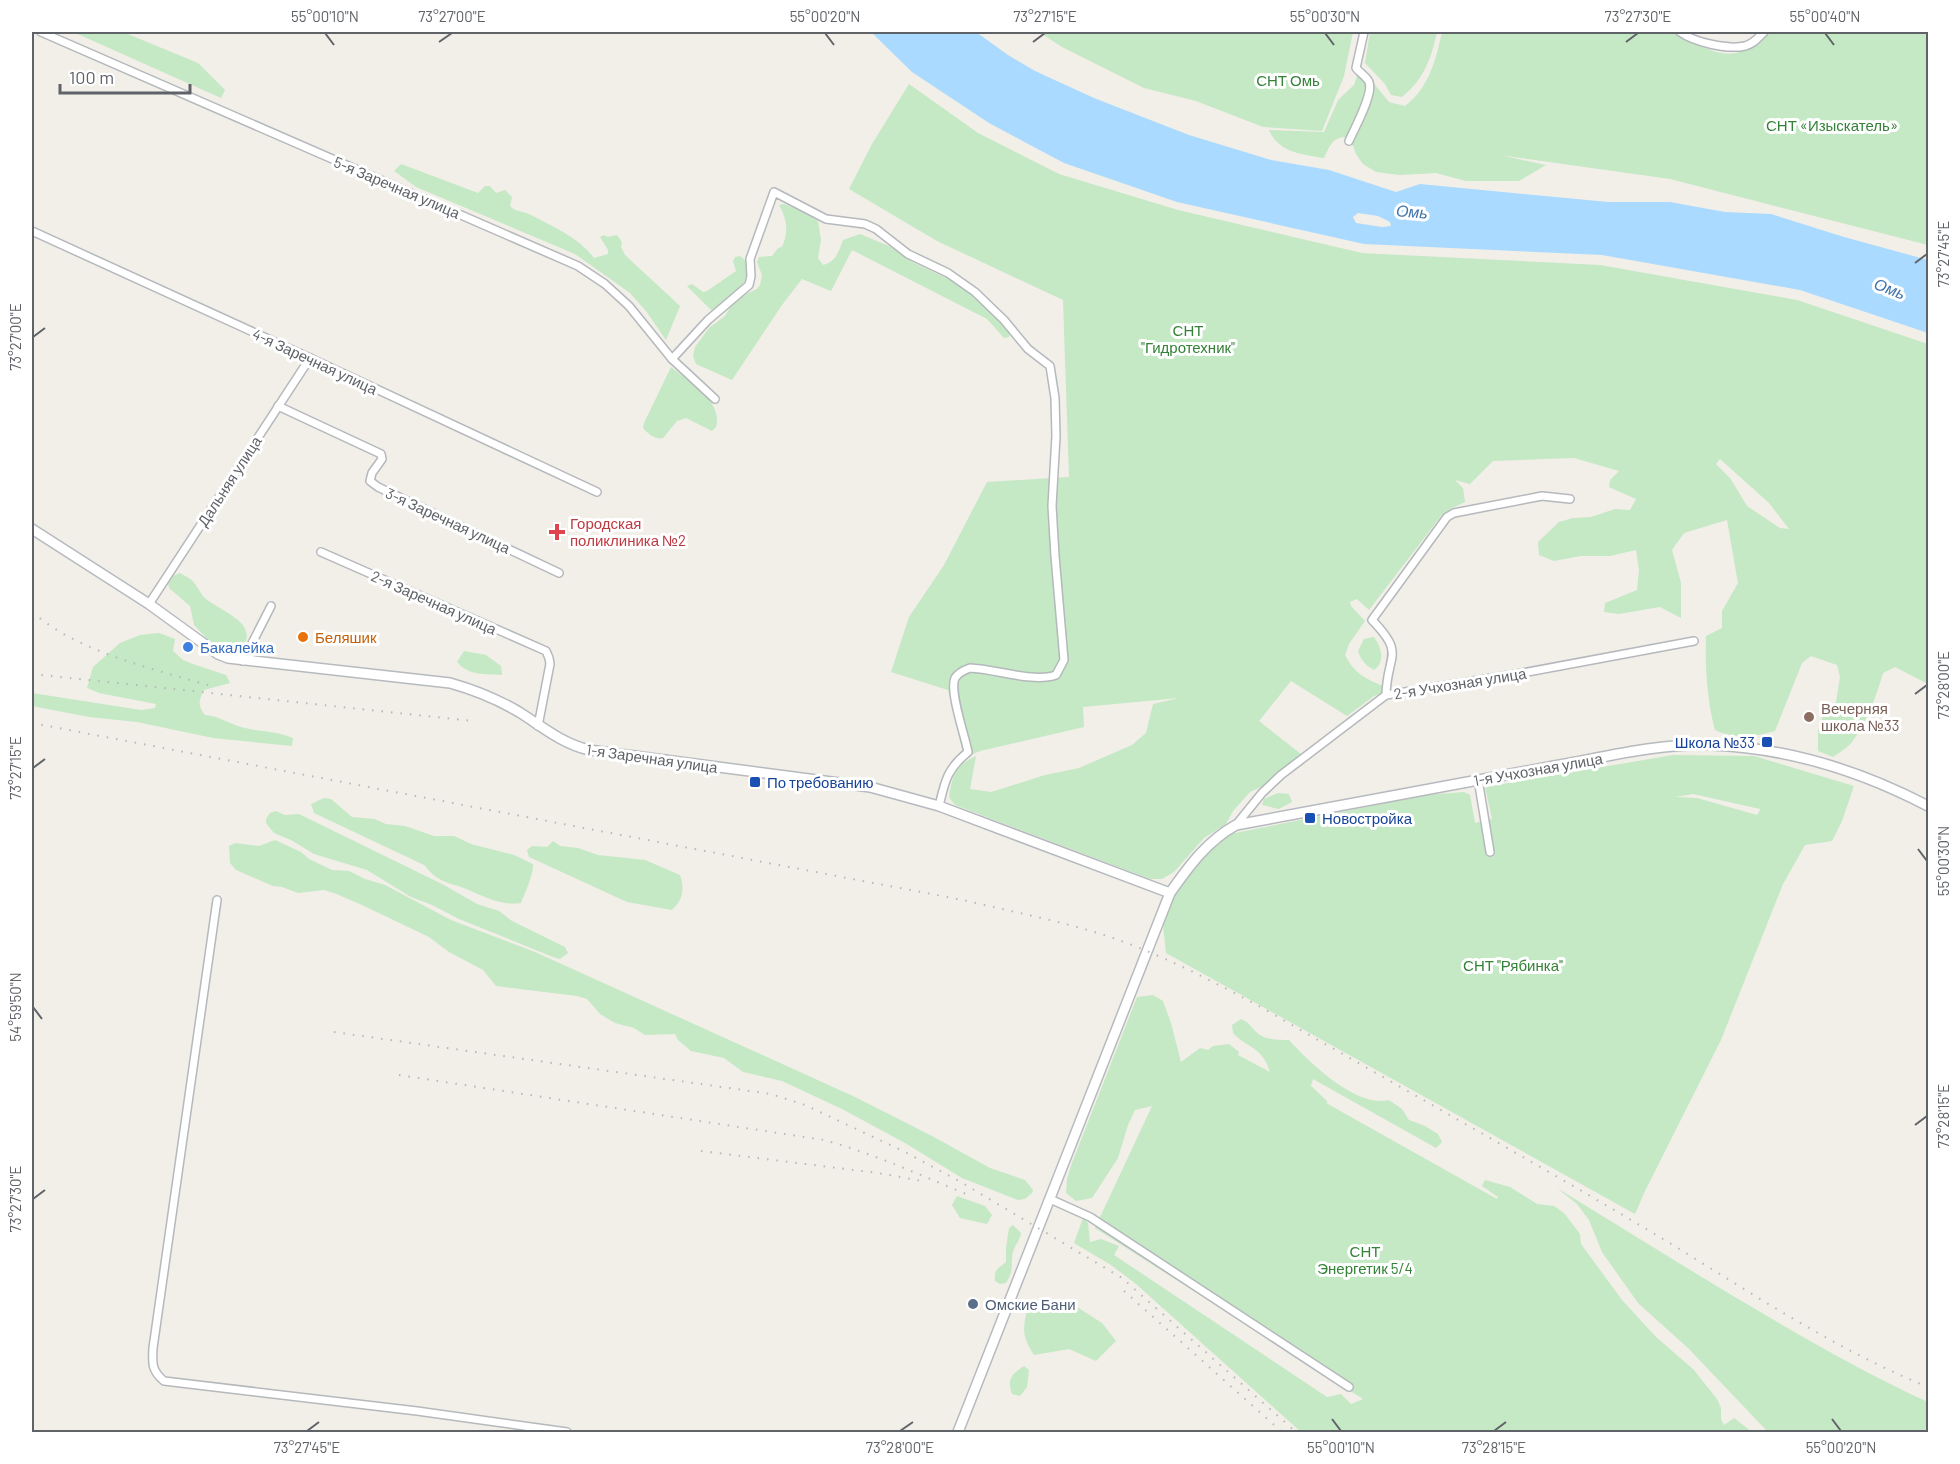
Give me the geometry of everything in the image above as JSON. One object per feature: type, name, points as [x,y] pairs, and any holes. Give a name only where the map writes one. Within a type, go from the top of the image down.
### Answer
[{"type":"street","name":"5-я Заречная улица","points":[[41,32],[578,267],[605,284],[629,306],[672,359],[715,399]]},
{"type":"street","points":[[1349,141],[1360,119],[1370,86],[1369,81],[1356,68],[1364,32]]},
{"type":"street","points":[[1680,32],[1690,39],[1737,46],[1753,43],[1764,32]]},
{"type":"street","points":[[672,359],[708,320],[749,285],[750,259],[774,192],[826,219],[865,224],[876,229],[908,254],[948,273],[975,292],[1004,320],[1028,349],[1050,366],[1055,398],[1056,427],[1052,506],[1064,660],[1056,675],[1050,677],[970,668],[962,670],[954,680],[954,692],[968,752],[951,768],[944,782],[939,806]]},
{"type":"street","name":"4-я Заречная улица","points":[[32,231],[597,492]]},
{"type":"street","name":"Дальняя улица","points":[[149,604],[310,358]]},
{"type":"street","name":"3-я Заречная улица","points":[[278,406],[381,454],[382,459],[370,477],[370,481],[378,487],[559,573]]},
{"type":"street","points":[[1386,695],[1386,679],[1394,653],[1392,644],[1385,633],[1372,620],[1447,517],[1454,513],[1542,496],[1570,499]]},
{"type":"street","name":"1-я Заречная улица","points":[[32,530],[149,604],[218,654],[243,661],[450,683],[478,691],[501,702],[557,738],[573,746],[589,750],[870,787],[939,806],[1170,893]]},
{"type":"street","name":"2-я Заречная улица","points":[[321,552],[546,651],[550,664],[538,726]]},
{"type":"street","points":[[243,661],[271,606]]},
{"type":"street","name":"2-я Учхозная улица","points":[[1236,825],[1262,793],[1281,776],[1386,695],[1694,641]]},
{"type":"street","name":"1-я Учхозная улица","points":[[958,1432],[1170,893],[1210,842],[1236,825],[1478,779],[1654,749],[1708,745],[1774,751],[1804,759],[1878,782],[1929,806]]},
{"type":"street","points":[[1478,779],[1490,852]]},
{"type":"street","points":[[217,900],[153,1348],[152,1360],[156,1374],[164,1381],[417,1411],[567,1432]]},
{"type":"street","points":[[1050,1199],[1090,1217],[1349,1387]]},
{"type":"green space","points":[[73,32],[123,32],[198,63],[225,90],[221,98]]},
{"type":"green space","name":"СНТ Омь","points":[[1039,32],[1353,32],[1344,76],[1322,131],[1263,127],[1196,101],[1144,88],[1062,47]]},
{"type":"green space","points":[[1370,32],[1437,32],[1426,68],[1416,83],[1402,97],[1391,95],[1385,84],[1365,63]]},
{"type":"green space","name":"СНТ «Изыскатель»","points":[[1442,32],[1677,32],[1712,51],[1734,53],[1745,50],[1756,43],[1767,32],[1928,32],[1928,245],[1670,179],[1500,155],[1546,165],[1519,181],[1466,181],[1436,173],[1400,175],[1376,172],[1363,164],[1352,143],[1345,137],[1334,141],[1324,158],[1292,151],[1273,138],[1269,130],[1324,132],[1338,100],[1354,85],[1357,76],[1375,85],[1389,102],[1405,106],[1426,82],[1434,63]]},
{"type":"green space","name":"СНТ \"Гидротехник\"","points":[[909,84],[978,133],[1059,174],[1178,210],[1362,253],[1600,265],[1797,300],[1928,344],[1928,684],[1895,667],[1883,673],[1867,718],[1850,744],[1833,757],[1818,751],[1818,731],[1823,715],[1836,702],[1840,677],[1837,665],[1811,656],[1802,663],[1775,731],[1745,736],[1730,735],[1715,730],[1707,684],[1706,636],[1722,628],[1722,611],[1738,583],[1727,520],[1684,533],[1672,550],[1681,583],[1681,618],[1660,607],[1619,614],[1604,612],[1605,603],[1637,590],[1639,570],[1636,550],[1610,556],[1581,556],[1554,561],[1539,555],[1538,542],[1559,522],[1591,517],[1615,509],[1630,510],[1636,499],[1609,487],[1610,480],[1619,471],[1574,458],[1493,461],[1470,484],[1455,480],[1463,488],[1465,502],[1441,516],[1369,610],[1357,599],[1350,602],[1365,621],[1349,644],[1345,655],[1360,674],[1383,686],[1382,693],[1374,696],[1347,716],[1291,681],[1259,721],[1301,754],[1265,785],[1250,792],[1233,811],[1226,824],[1204,838],[1174,872],[1162,879],[1150,879],[955,805],[949,797],[956,772],[963,764],[976,756],[970,789],[991,792],[1045,775],[1079,768],[1132,745],[1146,733],[1153,704],[1179,698],[1083,707],[1084,727],[980,751],[964,758],[948,690],[891,672],[909,617],[944,565],[987,482],[1069,477],[1063,300],[937,241],[849,189],[872,144]],"holes":[[[1720,459],[1769,503],[1789,529],[1780,528],[1747,506],[1730,478],[1716,464]]]},
{"type":"green space","points":[[401,164],[478,193],[485,186],[490,186],[496,193],[505,190],[512,197],[510,206],[512,208],[531,215],[566,234],[594,258],[608,254],[600,237],[617,235],[622,242],[621,247],[625,255],[680,306],[666,340],[630,293],[575,254],[416,187],[394,171]]},
{"type":"green space","points":[[784,204],[818,221],[821,240],[818,258],[823,265],[834,259],[843,240],[860,234],[891,247],[914,263],[955,282],[983,303],[1010,332],[1009,337],[1004,338],[987,319],[852,250],[831,291],[802,279],[732,380],[696,364],[693,356],[695,347],[709,328],[725,316],[732,304],[760,285],[762,275],[757,262],[759,257],[772,256],[778,248],[782,247],[786,236],[786,226],[779,205]]},
{"type":"green space","points":[[740,256],[747,263],[746,279],[733,294],[712,311],[687,286],[692,284],[703,292],[707,291],[736,271],[733,261],[735,257]]},
{"type":"green space","points":[[671,367],[700,389],[711,403],[717,419],[712,431],[686,418],[677,421],[663,438],[652,436],[643,428]]},
{"type":"green space","points":[[180,573],[197,586],[206,599],[244,626],[247,633],[246,642],[240,651],[227,651],[210,642],[194,625],[190,606],[169,588],[168,581]]},
{"type":"green space","points":[[159,633],[175,639],[173,651],[183,660],[226,675],[230,683],[204,690],[200,702],[205,715],[241,727],[286,735],[293,738],[292,746],[213,738],[137,722],[89,717],[32,706],[32,693],[141,710],[155,708],[156,704],[99,693],[87,688],[93,667],[120,643],[140,635]]},
{"type":"green space","points":[[1374,637],[1379,645],[1381,658],[1374,670],[1364,662],[1358,651],[1364,639]]},
{"type":"green space","points":[[464,651],[486,655],[501,666],[502,675],[478,673],[462,667],[457,662]]},
{"type":"green space","name":"СНТ \"Рябинка\"","points":[[1673,755],[1754,756],[1854,786],[1842,821],[1832,841],[1805,845],[1783,884],[1721,1040],[1635,1214],[1166,953],[1163,925],[1180,884],[1206,851],[1230,834],[1427,795],[1464,792],[1470,795],[1475,823],[1492,819],[1485,787]],"holes":[[[1693,794],[1760,809],[1757,815],[1697,798],[1675,797]]]},
{"type":"green space","points":[[1278,793],[1289,794],[1292,802],[1279,809],[1262,805],[1264,799]]},
{"type":"green space","points":[[324,798],[331,799],[352,817],[405,826],[434,836],[454,836],[471,844],[514,855],[533,864],[531,878],[521,903],[497,901],[443,881],[424,865],[314,813],[311,804]]},
{"type":"green space","points":[[276,811],[285,815],[299,814],[444,885],[477,904],[499,911],[512,921],[565,947],[568,953],[560,959],[553,957],[411,897],[367,870],[314,854],[274,833],[266,823],[266,819],[270,813]]},
{"type":"green space","points":[[275,840],[332,870],[349,871],[385,885],[451,920],[535,952],[855,1097],[990,1168],[1025,1180],[1033,1190],[1032,1193],[1025,1199],[1018,1200],[962,1178],[905,1143],[842,1109],[782,1081],[743,1072],[724,1058],[691,1051],[678,1040],[675,1034],[645,1035],[634,1028],[615,1023],[600,1014],[587,999],[577,996],[496,986],[483,970],[449,952],[429,937],[362,905],[324,890],[298,893],[273,886],[236,870],[230,863],[229,846],[235,843],[259,846]]},
{"type":"green space","points":[[553,841],[560,846],[578,848],[598,855],[645,860],[680,875],[683,890],[681,898],[672,910],[627,902],[529,857],[527,850],[532,846],[547,847]]},
{"type":"green space","name":"СНТ Энергетик 5/4","points":[[1153,995],[1163,1001],[1181,1062],[1200,1048],[1208,1050],[1213,1046],[1229,1044],[1239,1052],[1238,1055],[1270,1072],[1263,1057],[1233,1033],[1232,1025],[1241,1019],[1263,1037],[1289,1040],[1321,1071],[1348,1091],[1376,1101],[1389,1100],[1402,1109],[1409,1120],[1438,1134],[1442,1142],[1436,1148],[1313,1079],[1311,1086],[1328,1102],[1326,1103],[1497,1199],[1498,1197],[1482,1186],[1485,1180],[1510,1187],[1537,1204],[1554,1206],[1564,1213],[1580,1234],[1581,1244],[1622,1300],[1656,1337],[1693,1369],[1717,1399],[1724,1425],[1734,1418],[1752,1432],[1301,1432],[1136,1284],[1111,1265],[1074,1243],[1083,1218],[1088,1223],[1090,1242],[1101,1239],[1119,1246],[1114,1255],[1327,1397],[1341,1394],[1351,1404],[1363,1399],[1095,1228],[1152,1106],[1135,1110],[1118,1158],[1092,1198],[1076,1201],[1066,1193],[1072,1163],[1137,997]]},
{"type":"green space","points":[[1557,1188],[1787,1328],[1928,1402],[1928,1432],[1768,1432],[1688,1348],[1638,1303],[1602,1252],[1589,1220],[1577,1204]]},
{"type":"green space","points":[[957,1196],[985,1206],[992,1215],[987,1224],[960,1218],[952,1205]]},
{"type":"green space","points":[[1013,1225],[1021,1233],[1013,1252],[1010,1274],[1006,1283],[1000,1284],[995,1281],[995,1274],[998,1268],[1006,1262],[1009,1228]]},
{"type":"green space","points":[[1045,1301],[1074,1305],[1102,1323],[1116,1341],[1096,1361],[1069,1349],[1034,1355],[1025,1336],[1026,1313],[1028,1305]]},
{"type":"green space","points":[[1024,1366],[1029,1370],[1027,1387],[1020,1396],[1012,1394],[1011,1378]]},
{"type":"water","name":"Омь","points":[[871,32],[976,32],[1035,71],[1094,98],[1189,135],[1271,160],[1329,170],[1396,192],[1420,184],[1608,202],[1670,202],[1725,212],[1771,214],[1928,260],[1928,333],[1800,290],[1602,255],[1364,244],[1177,202],[1064,163],[989,123],[912,72]],"holes":[[[1358,213],[1378,216],[1390,222],[1391,226],[1356,223],[1353,217]]]},
{"type":"railway","points":[[32,613],[88,646],[142,666],[215,687]]},
{"type":"railway","points":[[32,674],[473,721]]},
{"type":"railway","points":[[32,723],[963,900],[1067,924],[1122,941],[1182,967],[1259,1006],[1648,1230],[1820,1334],[1891,1371],[1928,1387]]},
{"type":"railway","points":[[334,1032],[771,1094],[805,1105],[903,1151],[959,1181],[1122,1278],[1296,1432]]},
{"type":"railway","points":[[399,1075],[824,1140],[880,1159],[971,1196]]},
{"type":"railway","points":[[701,1151],[878,1173],[922,1181]]},
{"type":"railway","points":[[1124,1291],[1282,1432]]},
{"type":"place","name":"Городская поликлиника №2","points":[[557,532]]},
{"type":"place","name":"Беляшик","points":[[303,637]]},
{"type":"place","name":"Бакалейка","points":[[188,647]]},
{"type":"place","name":"Вечерняя школа №33","points":[[1809,717]]},
{"type":"place","name":"Школа №33","points":[[1767,742]]},
{"type":"place","name":"По требованию","points":[[755,782]]},
{"type":"place","name":"Новостройка","points":[[1310,818]]},
{"type":"place","name":"Омские Бани","points":[[973,1304]]}]
